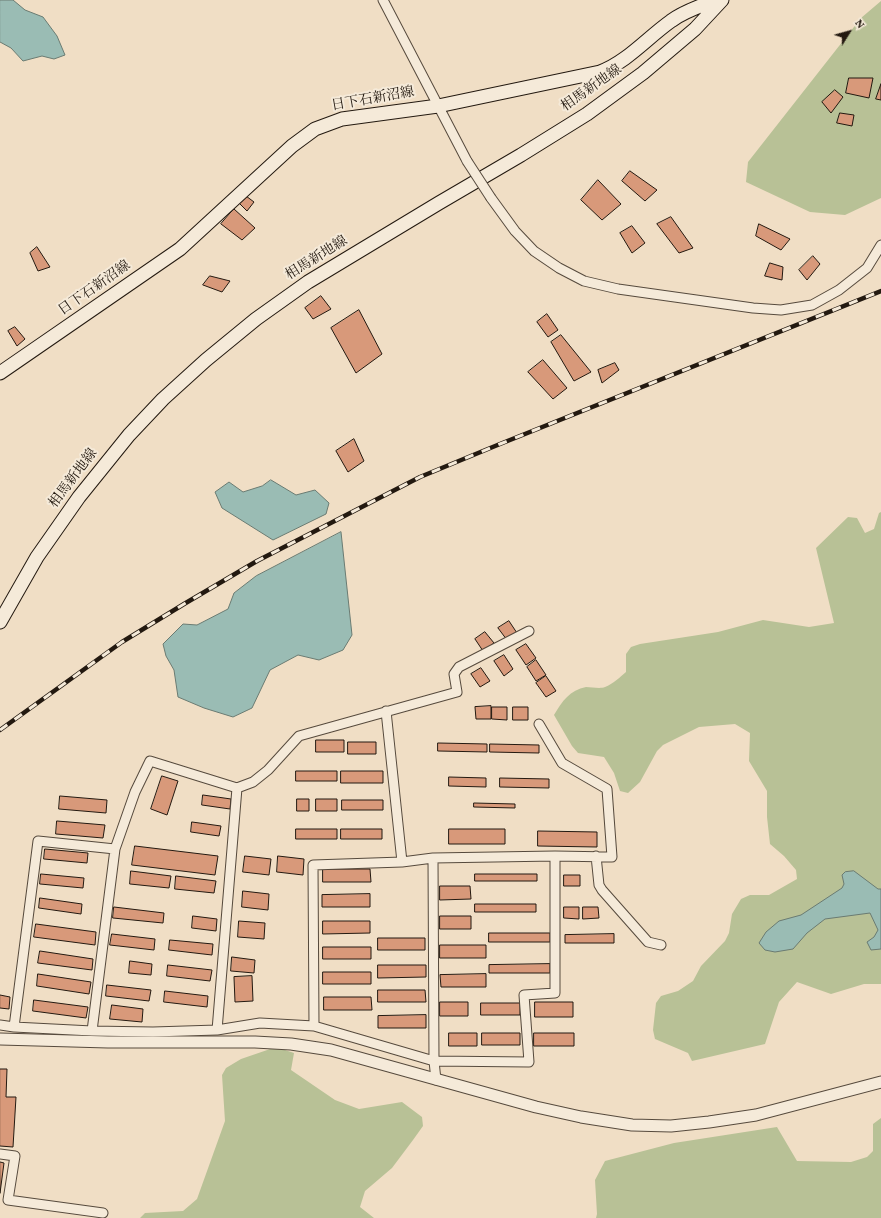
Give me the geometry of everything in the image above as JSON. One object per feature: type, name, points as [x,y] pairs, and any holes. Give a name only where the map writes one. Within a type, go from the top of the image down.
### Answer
[{"type":"main road","name":"日下石新沼線","points":[[0,373],[180,249],[292,146],[315,129],[342,119],[438,106],[600,72],[620,62],[672,20],[694,8],[716,0]]},
{"type":"main road","name":"相馬新地線","points":[[0,622],[37,557],[79,497],[129,435],[163,399],[206,360],[256,319],[308,282],[587,114],[643,73],[695,30],[722,0]]},
{"type":"street","points":[[383,0],[467,161],[491,198],[515,231],[534,251],[559,268],[584,281],[618,289],[753,308],[781,310],[812,305],[839,290],[867,268],[881,245]]},
{"type":"street","points":[[92,1031],[114,849],[135,792],[150,761],[237,788],[253,782],[268,770],[299,736],[457,692],[454,674],[459,667],[529,631]]},
{"type":"street","points":[[386,712],[402,862]]},
{"type":"street","points":[[314,1026],[313,865],[402,862],[433,858],[555,856],[612,857],[607,789],[562,763],[539,724]]},
{"type":"street","points":[[217,1030],[237,788]]},
{"type":"street","points":[[14,1027],[38,841],[114,849]]},
{"type":"street","points":[[0,1025],[92,1031],[153,1032],[217,1030],[260,1023],[314,1026],[434,1061],[529,1062],[524,995],[555,993],[555,856]]},
{"type":"street","points":[[596,856],[599,885],[602,890],[648,942],[661,945]]},
{"type":"street","points":[[433,858],[434,1061],[436,1080]]},
{"type":"street","points":[[0,1040],[255,1042],[291,1044],[331,1050],[536,1107],[581,1117],[632,1125],[671,1126],[756,1115],[881,1082]]},
{"type":"street","points":[[0,1154],[15,1156],[8,1200],[103,1213]]},
{"type":"green space","points":[[881,1],[881,198],[845,215],[810,212],[746,182],[748,162],[861,18]]},
{"type":"green space","points":[[881,512],[881,984],[864,984],[831,994],[797,982],[779,1002],[765,1044],[692,1061],[688,1053],[655,1039],[653,1030],[656,1003],[661,996],[678,991],[693,981],[701,966],[725,941],[729,933],[732,914],[741,899],[750,895],[769,895],[797,879],[796,870],[784,856],[770,844],[767,817],[767,791],[749,761],[750,733],[735,724],[699,727],[663,745],[657,751],[640,782],[628,793],[620,791],[614,773],[604,757],[578,753],[572,746],[554,715],[563,701],[571,693],[580,688],[586,687],[603,688],[619,678],[626,672],[626,654],[631,647],[640,644],[718,632],[763,620],[809,627],[834,623],[816,548],[848,517],[857,518],[865,533],[874,529],[879,513]]},
{"type":"green space","points":[[276,1047],[294,1053],[291,1070],[335,1100],[359,1109],[402,1102],[422,1117],[423,1126],[392,1168],[365,1191],[360,1207],[374,1218],[140,1218],[145,1213],[183,1211],[197,1199],[225,1121],[222,1075],[226,1068],[241,1059]]},
{"type":"green space","points":[[881,1118],[881,1218],[596,1218],[595,1180],[605,1161],[674,1143],[777,1127],[797,1161],[851,1162],[867,1157],[873,1151],[873,1124]]},
{"type":"water","points":[[0,0],[13,0],[25,10],[43,17],[57,36],[65,55],[54,59],[42,56],[23,61],[11,48],[0,42]]},
{"type":"water","points":[[271,480],[296,495],[315,490],[329,503],[326,514],[273,540],[222,508],[215,492],[229,482],[243,492],[262,486]]},
{"type":"water","points":[[341,532],[352,635],[343,650],[319,660],[298,655],[270,670],[252,708],[233,717],[204,708],[178,697],[174,670],[166,656],[163,644],[183,624],[197,625],[228,609],[234,593],[256,576]]},
{"type":"water","points":[[854,871],[878,889],[881,889],[881,949],[871,950],[867,942],[874,937],[878,930],[870,913],[825,919],[807,933],[793,949],[775,952],[765,950],[759,943],[766,932],[779,921],[801,915],[842,888],[844,884],[842,875],[845,872]]},
{"type":"building","points":[[849,78],[873,78],[869,98],[846,93]]},
{"type":"building","points":[[881,84],[881,100],[876,99]]},
{"type":"building","points":[[835,90],[843,97],[831,113],[822,102]]},
{"type":"building","points":[[840,113],[854,115],[852,126],[837,123]]},
{"type":"building","points":[[630,171],[657,190],[645,201],[622,181]]},
{"type":"building","points":[[598,180],[621,204],[602,220],[581,200]]},
{"type":"building","points":[[246,196],[254,202],[247,211],[239,203]]},
{"type":"building","points":[[234,209],[255,228],[242,240],[221,224]]},
{"type":"building","points":[[671,217],[693,248],[679,253],[657,224]]},
{"type":"building","points":[[759,224],[790,239],[781,250],[756,236]]},
{"type":"building","points":[[632,226],[645,243],[632,253],[620,233]]},
{"type":"building","points":[[37,247],[50,267],[38,271],[30,253]]},
{"type":"building","points":[[813,256],[820,264],[807,280],[799,270]]},
{"type":"building","points":[[770,263],[783,267],[782,280],[765,276]]},
{"type":"building","points":[[210,276],[230,281],[222,292],[203,285]]},
{"type":"building","points":[[321,296],[331,309],[313,319],[305,308]]},
{"type":"building","points":[[359,310],[382,354],[356,373],[331,328]]},
{"type":"building","points":[[547,314],[558,330],[548,337],[537,322]]},
{"type":"building","points":[[15,327],[25,339],[17,346],[8,331]]},
{"type":"building","points":[[561,335],[591,372],[574,381],[551,342]]},
{"type":"building","points":[[543,360],[567,388],[553,399],[528,372]]},
{"type":"building","points":[[615,363],[619,370],[602,383],[598,370]]},
{"type":"building","points":[[354,439],[364,461],[348,472],[336,451]]},
{"type":"building","points":[[509,621],[517,633],[507,640],[498,628]]},
{"type":"building","points":[[485,632],[494,643],[483,651],[475,639]]},
{"type":"building","points":[[526,644],[536,658],[526,665],[516,650]]},
{"type":"building","points":[[504,655],[513,669],[504,676],[494,661]]},
{"type":"building","points":[[536,660],[546,675],[536,681],[527,667]]},
{"type":"building","points":[[481,668],[490,681],[480,687],[471,674]]},
{"type":"building","points":[[546,676],[556,691],[546,697],[536,683]]},
{"type":"building","points":[[491,706],[491,719],[476,719],[475,707]]},
{"type":"building","points":[[492,707],[507,707],[507,720],[492,719]]},
{"type":"building","points":[[513,707],[528,707],[528,720],[513,720]]},
{"type":"building","points":[[316,740],[344,740],[344,752],[316,752]]},
{"type":"building","points":[[348,742],[376,742],[376,754],[348,754]]},
{"type":"building","points":[[438,743],[487,744],[487,752],[438,751]]},
{"type":"building","points":[[490,744],[539,745],[539,753],[490,752]]},
{"type":"building","points":[[296,771],[337,771],[337,781],[296,781]]},
{"type":"building","points":[[341,771],[383,771],[383,783],[341,783]]},
{"type":"building","points":[[162,776],[178,781],[167,815],[151,809]]},
{"type":"building","points":[[449,777],[486,778],[486,787],[449,786]]},
{"type":"building","points":[[500,778],[549,779],[549,788],[500,787]]},
{"type":"building","points":[[203,795],[231,799],[230,809],[202,805]]},
{"type":"building","points":[[60,796],[107,800],[106,813],[59,809]]},
{"type":"building","points":[[297,799],[309,799],[309,811],[297,811]]},
{"type":"building","points":[[316,799],[337,799],[337,811],[316,811]]},
{"type":"building","points":[[342,800],[383,800],[383,810],[342,810]]},
{"type":"building","points":[[474,803],[515,804],[515,808],[474,807]]},
{"type":"building","points":[[57,821],[105,825],[103,838],[56,834]]},
{"type":"building","points":[[192,822],[221,826],[219,836],[191,832]]},
{"type":"building","points":[[296,829],[337,829],[337,839],[296,839]]},
{"type":"building","points":[[341,829],[382,829],[382,839],[341,839]]},
{"type":"building","points":[[449,829],[505,829],[505,844],[449,844]]},
{"type":"building","points":[[538,831],[597,832],[597,847],[538,846]]},
{"type":"building","points":[[135,846],[218,856],[215,875],[132,865]]},
{"type":"building","points":[[45,849],[88,853],[87,863],[44,859]]},
{"type":"building","points":[[245,856],[271,859],[269,875],[243,872]]},
{"type":"building","points":[[278,856],[304,859],[303,875],[277,872]]},
{"type":"building","points":[[323,869],[370,869],[371,882],[323,882]]},
{"type":"building","points":[[131,871],[171,876],[169,888],[130,884]]},
{"type":"building","points":[[41,874],[84,878],[83,888],[40,884]]},
{"type":"building","points":[[475,874],[537,874],[537,881],[475,881]]},
{"type":"building","points":[[564,875],[580,875],[580,886],[564,886]]},
{"type":"building","points":[[176,876],[216,881],[214,893],[175,889]]},
{"type":"building","points":[[440,886],[470,886],[471,899],[440,900]]},
{"type":"building","points":[[243,891],[269,894],[268,910],[242,907]]},
{"type":"building","points":[[370,894],[370,907],[322,907],[322,895]]},
{"type":"building","points":[[40,898],[82,904],[81,914],[39,908]]},
{"type":"building","points":[[475,904],[536,904],[536,912],[475,912]]},
{"type":"building","points":[[114,907],[164,913],[163,923],[113,918]]},
{"type":"building","points":[[564,907],[579,907],[579,919],[564,918]]},
{"type":"building","points":[[583,907],[598,907],[599,918],[583,919]]},
{"type":"building","points":[[193,916],[217,919],[216,931],[192,928]]},
{"type":"building","points":[[440,916],[471,916],[471,929],[440,929]]},
{"type":"building","points":[[239,921],[265,923],[264,939],[238,937]]},
{"type":"building","points":[[323,921],[370,921],[370,933],[323,934]]},
{"type":"building","points":[[36,924],[96,932],[95,945],[34,937]]},
{"type":"building","points":[[489,933],[550,933],[550,942],[489,942]]},
{"type":"building","points":[[112,934],[155,939],[154,950],[110,945]]},
{"type":"building","points":[[614,934],[614,943],[565,943],[565,935]]},
{"type":"building","points":[[378,938],[425,938],[425,950],[378,950]]},
{"type":"building","points":[[170,940],[213,944],[212,955],[169,950]]},
{"type":"building","points":[[440,945],[486,945],[486,958],[440,958]]},
{"type":"building","points":[[323,947],[371,947],[371,959],[323,959]]},
{"type":"building","points":[[40,951],[93,959],[92,970],[38,963]]},
{"type":"building","points":[[232,957],[255,960],[254,973],[231,971]]},
{"type":"building","points":[[130,961],[152,964],[151,975],[129,973]]},
{"type":"building","points":[[550,964],[550,973],[489,973],[489,965]]},
{"type":"building","points":[[168,965],[212,970],[210,981],[167,976]]},
{"type":"building","points":[[378,965],[426,965],[426,977],[378,978]]},
{"type":"building","points":[[323,972],[371,972],[371,984],[323,984]]},
{"type":"building","points":[[38,974],[91,982],[89,994],[37,986]]},
{"type":"building","points":[[486,974],[486,987],[441,987],[440,975]]},
{"type":"building","points":[[252,976],[253,1001],[235,1002],[234,977]]},
{"type":"building","points":[[107,985],[151,990],[149,1001],[106,996]]},
{"type":"building","points":[[378,990],[425,990],[426,1002],[378,1002]]},
{"type":"building","points":[[165,991],[208,996],[207,1007],[164,1002]]},
{"type":"building","points":[[0,995],[10,997],[9,1009],[0,1008]]},
{"type":"building","points":[[324,997],[371,997],[372,1010],[324,1010]]},
{"type":"building","points":[[34,1000],[88,1007],[86,1018],[33,1011]]},
{"type":"building","points":[[440,1002],[468,1002],[468,1016],[440,1016]]},
{"type":"building","points":[[535,1002],[573,1002],[573,1017],[535,1017]]},
{"type":"building","points":[[481,1003],[520,1003],[520,1015],[481,1015]]},
{"type":"building","points":[[112,1005],[143,1009],[142,1022],[110,1019]]},
{"type":"building","points":[[426,1015],[426,1028],[378,1028],[378,1016]]},
{"type":"building","points":[[449,1033],[477,1033],[477,1046],[449,1046]]},
{"type":"building","points":[[482,1033],[520,1033],[520,1045],[482,1045]]},
{"type":"building","points":[[534,1033],[574,1033],[574,1046],[534,1046]]},
{"type":"building","points":[[0,1069],[7,1069],[6,1097],[16,1097],[13,1147],[0,1146]]},
{"type":"building","points":[[0,1162],[4,1163],[0,1193]]},
{"type":"railway","points":[[0,730],[122,642],[184,604],[257,561],[420,477],[881,291]]}]
